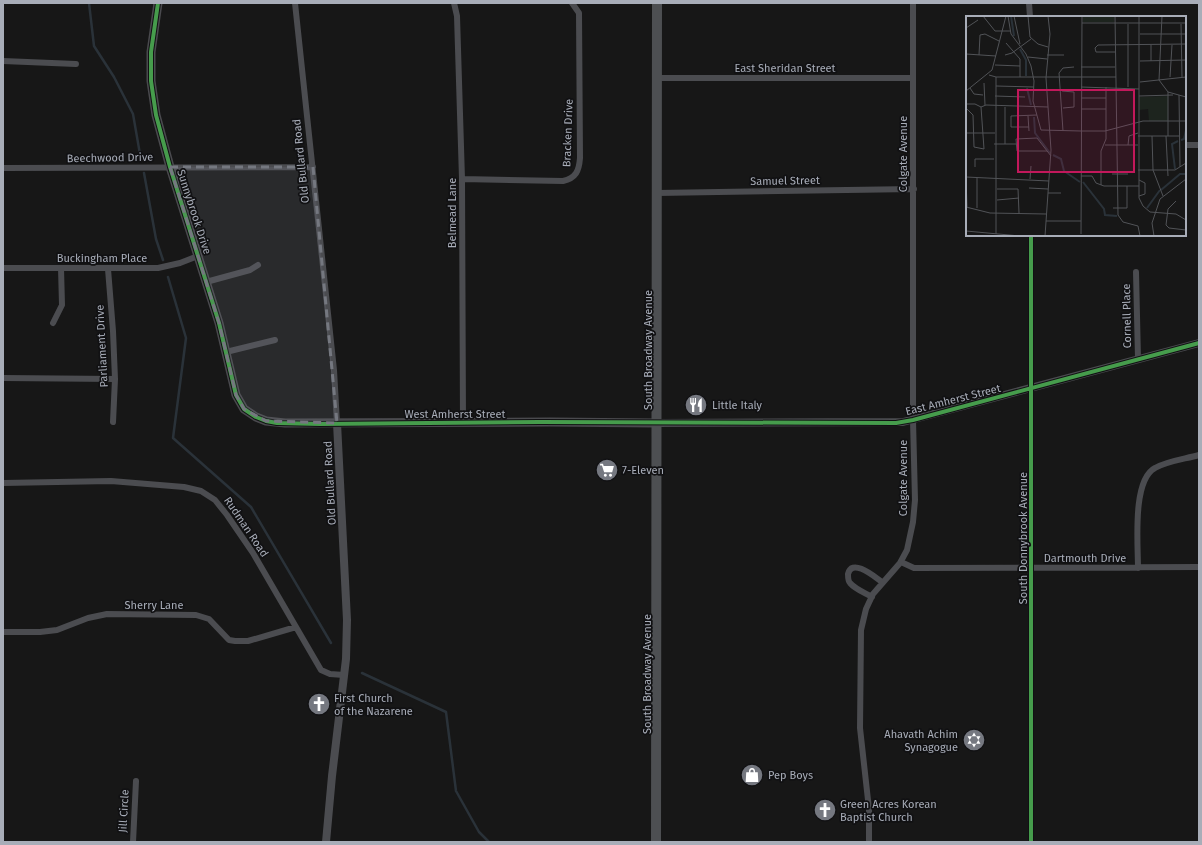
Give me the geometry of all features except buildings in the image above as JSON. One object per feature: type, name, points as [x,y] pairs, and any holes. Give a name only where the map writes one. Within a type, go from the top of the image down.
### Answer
[{"type":"main road","name":"Sunnybrook Drive","points":[[158,3],[151,52],[152,81],[156,114],[170,167],[226,352],[236,395],[244,409],[256,416]]},
{"type":"main road","name":"South Broadway Avenue","points":[[656,842],[656,424],[658,193],[657,3]]},
{"type":"main road","name":"West Amherst Street","points":[[256,416],[266,422],[277,423],[656,424]]},
{"type":"street","name":"Old Bullard Road","points":[[295,3],[334,370],[338,423],[347,620],[344,675],[332,769],[326,842]]},
{"type":"street","name":"Belmead Lane","points":[[454,3],[457,16],[462,179],[463,423]]},
{"type":"street","name":"Bracken Drive","points":[[462,179],[563,181],[571,179],[576,174],[579,169],[580,158],[579,13],[572,3]]},
{"type":"street","name":"Colgate Avenue","points":[[869,842],[869,809],[860,728],[860,642],[862,624],[872,597],[882,582],[901,562],[907,550],[913,522],[915,490],[913,420],[913,3]]},
{"type":"street","points":[[1029,3],[1030,16]]},
{"type":"street","points":[[3,61],[76,64]]},
{"type":"street","name":"East Sheridan Street","points":[[657,78],[913,78]]},
{"type":"street","points":[[1186,145],[1199,145]]},
{"type":"street","name":"Beechwood Drive","points":[[3,168],[313,167]]},
{"type":"street","name":"Samuel Street","points":[[658,193],[914,190]]},
{"type":"street","name":"South Donnybrook Avenue","points":[[1031,236],[1032,842]]},
{"type":"street","name":"Buckingham Place","points":[[3,268],[163,268],[198,256]]},
{"type":"street","points":[[206,282],[250,270],[258,265]]},
{"type":"street","points":[[52,323],[62,305],[61,268]]},
{"type":"street","name":"Parliament Drive","points":[[108,269],[114,331],[115,379],[113,422]]},
{"type":"street","name":"Cornell Place","points":[[1136,272],[1138,359]]},
{"type":"street","points":[[226,352],[275,340]]},
{"type":"street","name":"East Amherst Street","points":[[656,424],[896,423],[913,420],[1199,343]]},
{"type":"street","points":[[3,378],[115,379]]},
{"type":"street","points":[[1138,568],[1139,499],[1142,484],[1147,475],[1154,468],[1199,455]]},
{"type":"street","name":"Rudman Road","points":[[3,483],[111,481],[184,487],[201,491],[215,500],[253,553],[321,670],[330,674],[344,675]]},
{"type":"street","name":"Dartmouth Drive","points":[[901,562],[914,568],[1199,567]]},
{"type":"street","points":[[872,597],[851,584],[848,576],[850,571],[854,568],[860,568],[882,582]]},
{"type":"street","name":"Sherry Lane","points":[[3,632],[40,632],[57,630],[88,618],[107,614],[196,615],[209,619],[229,640],[234,641],[248,641],[296,627]]},
{"type":"street","name":"Jill Circle","points":[[133,842],[136,781]]},
{"type":"highlighted area","points":[[170,167],[313,167],[337,423],[266,421],[244,409],[236,395],[219,323]]},
{"type":"waterway","points":[[89,3],[94,46],[114,77],[133,114],[141,160]]},
{"type":"waterway","points":[[144,173],[156,239],[163,260]]},
{"type":"waterway","points":[[168,277],[186,338],[173,438],[251,507],[331,643]]},
{"type":"waterway","points":[[362,673],[446,712],[456,791],[479,832],[489,842]]},
{"type":"cycle path","points":[[158,3],[151,52],[151,81],[156,115],[170,167],[219,323],[236,395],[244,409],[256,417],[266,421],[277,423],[320,424],[540,422],[896,423],[913,420],[1199,343]]},
{"type":"cycle path","points":[[1031,236],[1031,842]]},
{"type":"place","name":"Little Italy","points":[[696,405]]},
{"type":"place","name":"7-Eleven","points":[[607,470]]},
{"type":"place","name":"First Church of the Nazarene","points":[[319,704]]},
{"type":"place","name":"Ahavath Achim Synagogue","points":[[974,740]]},
{"type":"place","name":"Pep Boys","points":[[752,775]]},
{"type":"place","name":"Green Acres Korean Baptist Church","points":[[825,810]]}]
